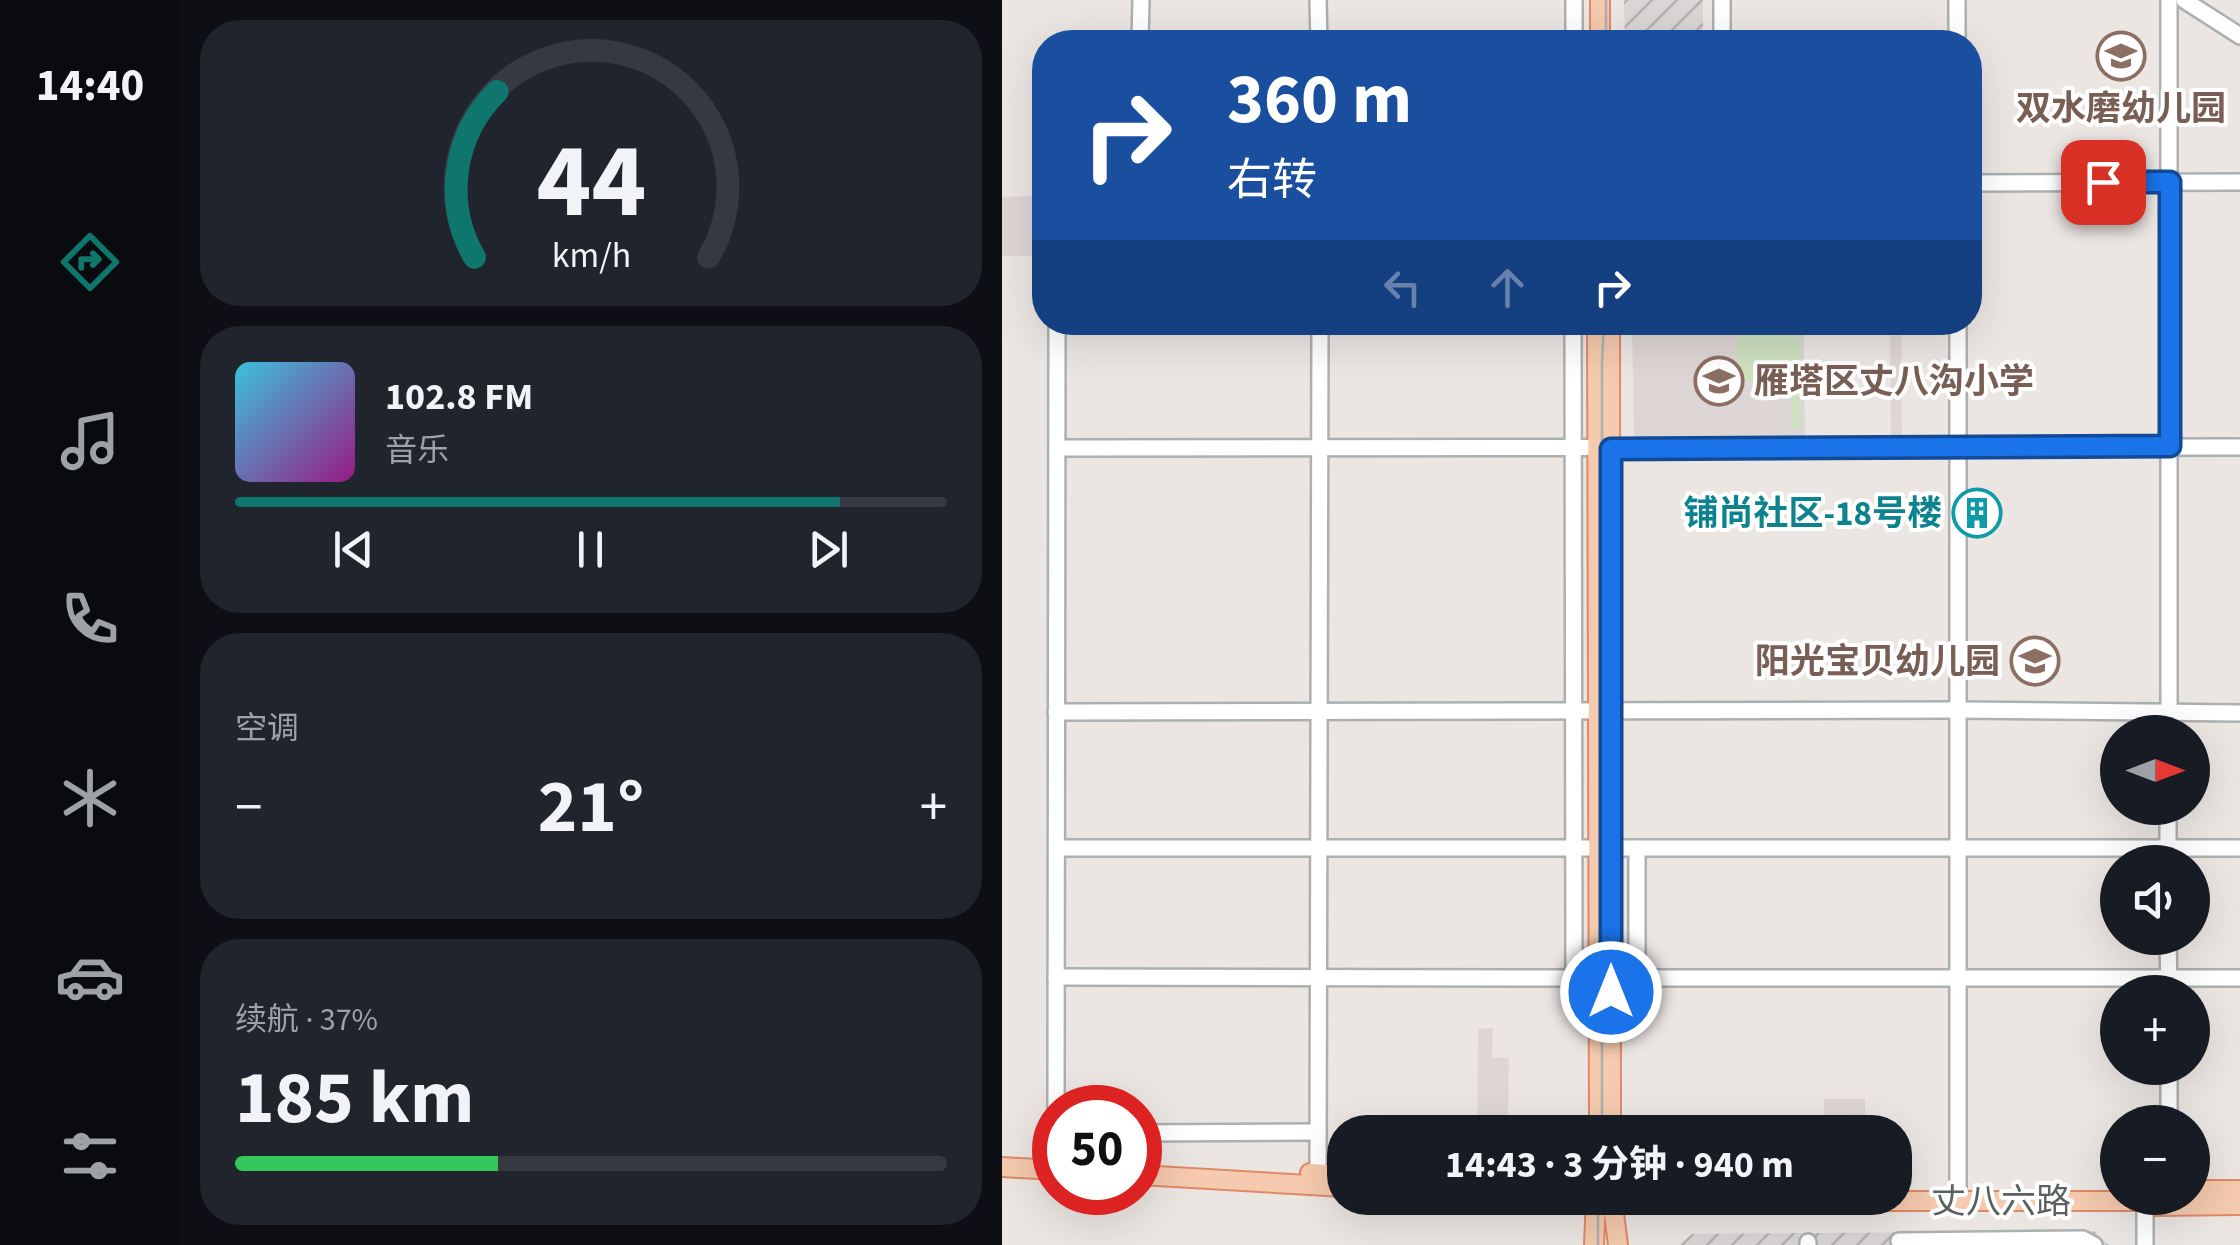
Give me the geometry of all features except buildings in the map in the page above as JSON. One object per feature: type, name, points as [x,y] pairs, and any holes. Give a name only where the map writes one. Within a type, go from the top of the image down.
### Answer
[{"type":"main road","points":[[1600,0],[1600,30]]},
{"type":"main road","points":[[1610,0],[1610,30]]},
{"type":"main road","points":[[1598,335],[1604,449]]},
{"type":"main road","points":[[1599,1115],[1604,449],[1609,335]]},
{"type":"main road","points":[[1604,848],[1612,1115]]},
{"type":"main road","points":[[1002,1155],[1032,1157]]},
{"type":"main road","points":[[1162,1164],[1327,1174]]},
{"type":"main road","points":[[1002,1167],[1032,1169]]},
{"type":"main road","points":[[1162,1176],[1327,1186]]},
{"type":"main road","name":"丈八六路","points":[[1912,1190],[2100,1190]]},
{"type":"main road","points":[[2210,1190],[2240,1190]]},
{"type":"main road","name":"丈八六路","points":[[1912,1200],[2100,1201]]},
{"type":"main road","name":"丈八六路","points":[[2210,1204],[2240,1205]]},
{"type":"main road","points":[[1594,1245],[1601,1215]]},
{"type":"main road","points":[[1609,1215],[1618,1245]]},
{"type":"street","points":[[1140,0],[1140,30]]},
{"type":"street","points":[[1318,0],[1319,30]]},
{"type":"street","points":[[1574,0],[1574,30]]},
{"type":"street","points":[[1722,0],[1722,30]]},
{"type":"street","points":[[1957,0],[1958,30]]},
{"type":"street","points":[[2169,0],[2169,713]]},
{"type":"street","points":[[2184,0],[2240,36]]},
{"type":"street","points":[[1982,183],[2240,182]]},
{"type":"street","points":[[1056,335],[1056,1085]]},
{"type":"street","points":[[1318,1174],[1320,335]]},
{"type":"street","points":[[1056,977],[1574,978],[1573,335]]},
{"type":"street","points":[[1958,335],[1958,1190]]},
{"type":"street","points":[[1057,448],[2240,448]]},
{"type":"street","points":[[1056,712],[2240,713]]},
{"type":"street","points":[[1056,848],[1957,846],[2100,852]]},
{"type":"street","points":[[1637,848],[1637,978],[1958,978],[2100,983]]},
{"type":"street","points":[[2210,851],[2240,848]]},
{"type":"street","points":[[2210,981],[2240,978]]},
{"type":"street","points":[[1162,1133],[1318,1132]]},
{"type":"street","points":[[2145,1245],[2152,1215]]},
{"type":"street","points":[[2155,1245],[2156,1215]]},
{"type":"street","points":[[1900,1241],[2083,1239],[2094,1245]]},
{"type":"shaded area","points":[[1624,0],[1703,0],[1703,30],[1625,30]]},
{"type":"shaded area","points":[[1032,196],[1032,256],[1002,256],[1002,197]]},
{"type":"shaded area","name":"雁塔区丈八沟小学","points":[[1632,335],[1804,335],[1805,439],[1634,439]]},
{"type":"shaded area","points":[[1890,335],[1901,335],[1902,441],[1891,440]]},
{"type":"shaded area","name":"阳光宝贝幼儿园","points":[[2024,640],[2045,640],[2045,682],[2024,682]]},
{"type":"shaded area","points":[[1493,1028],[1492,1057],[1509,1058],[1508,1115],[1477,1115],[1478,1029]]},
{"type":"shaded area","points":[[1824,1099],[1865,1099],[1865,1115],[1824,1115]]},
{"type":"shaded area","points":[[2094,1231],[2109,1245],[1680,1245],[1692,1234]]},
{"type":"green space","points":[[1735,335],[1800,335],[1801,428],[1791,428],[1791,394],[1769,393],[1769,382],[1740,382],[1741,369],[1736,358]]},
{"type":"tram line","points":[[1606,0],[1606,30]]},
{"type":"tram line","points":[[1602,1115],[1603,335]]},
{"type":"tram line","points":[[1598,1215],[1598,1245]]},
{"type":"place","name":"双水磨幼儿园","points":[[2121,56]]},
{"type":"place","name":"雁塔区丈八沟小学","points":[[1719,381]]},
{"type":"place","name":"铺尚社区-18号楼","points":[[1977,513]]},
{"type":"place","name":"阳光宝贝幼儿园","points":[[2035,661]]},
{"type":"route","points":[[1611,992],[1611,449],[2170,446],[2170,182],[2103,182]]}]
